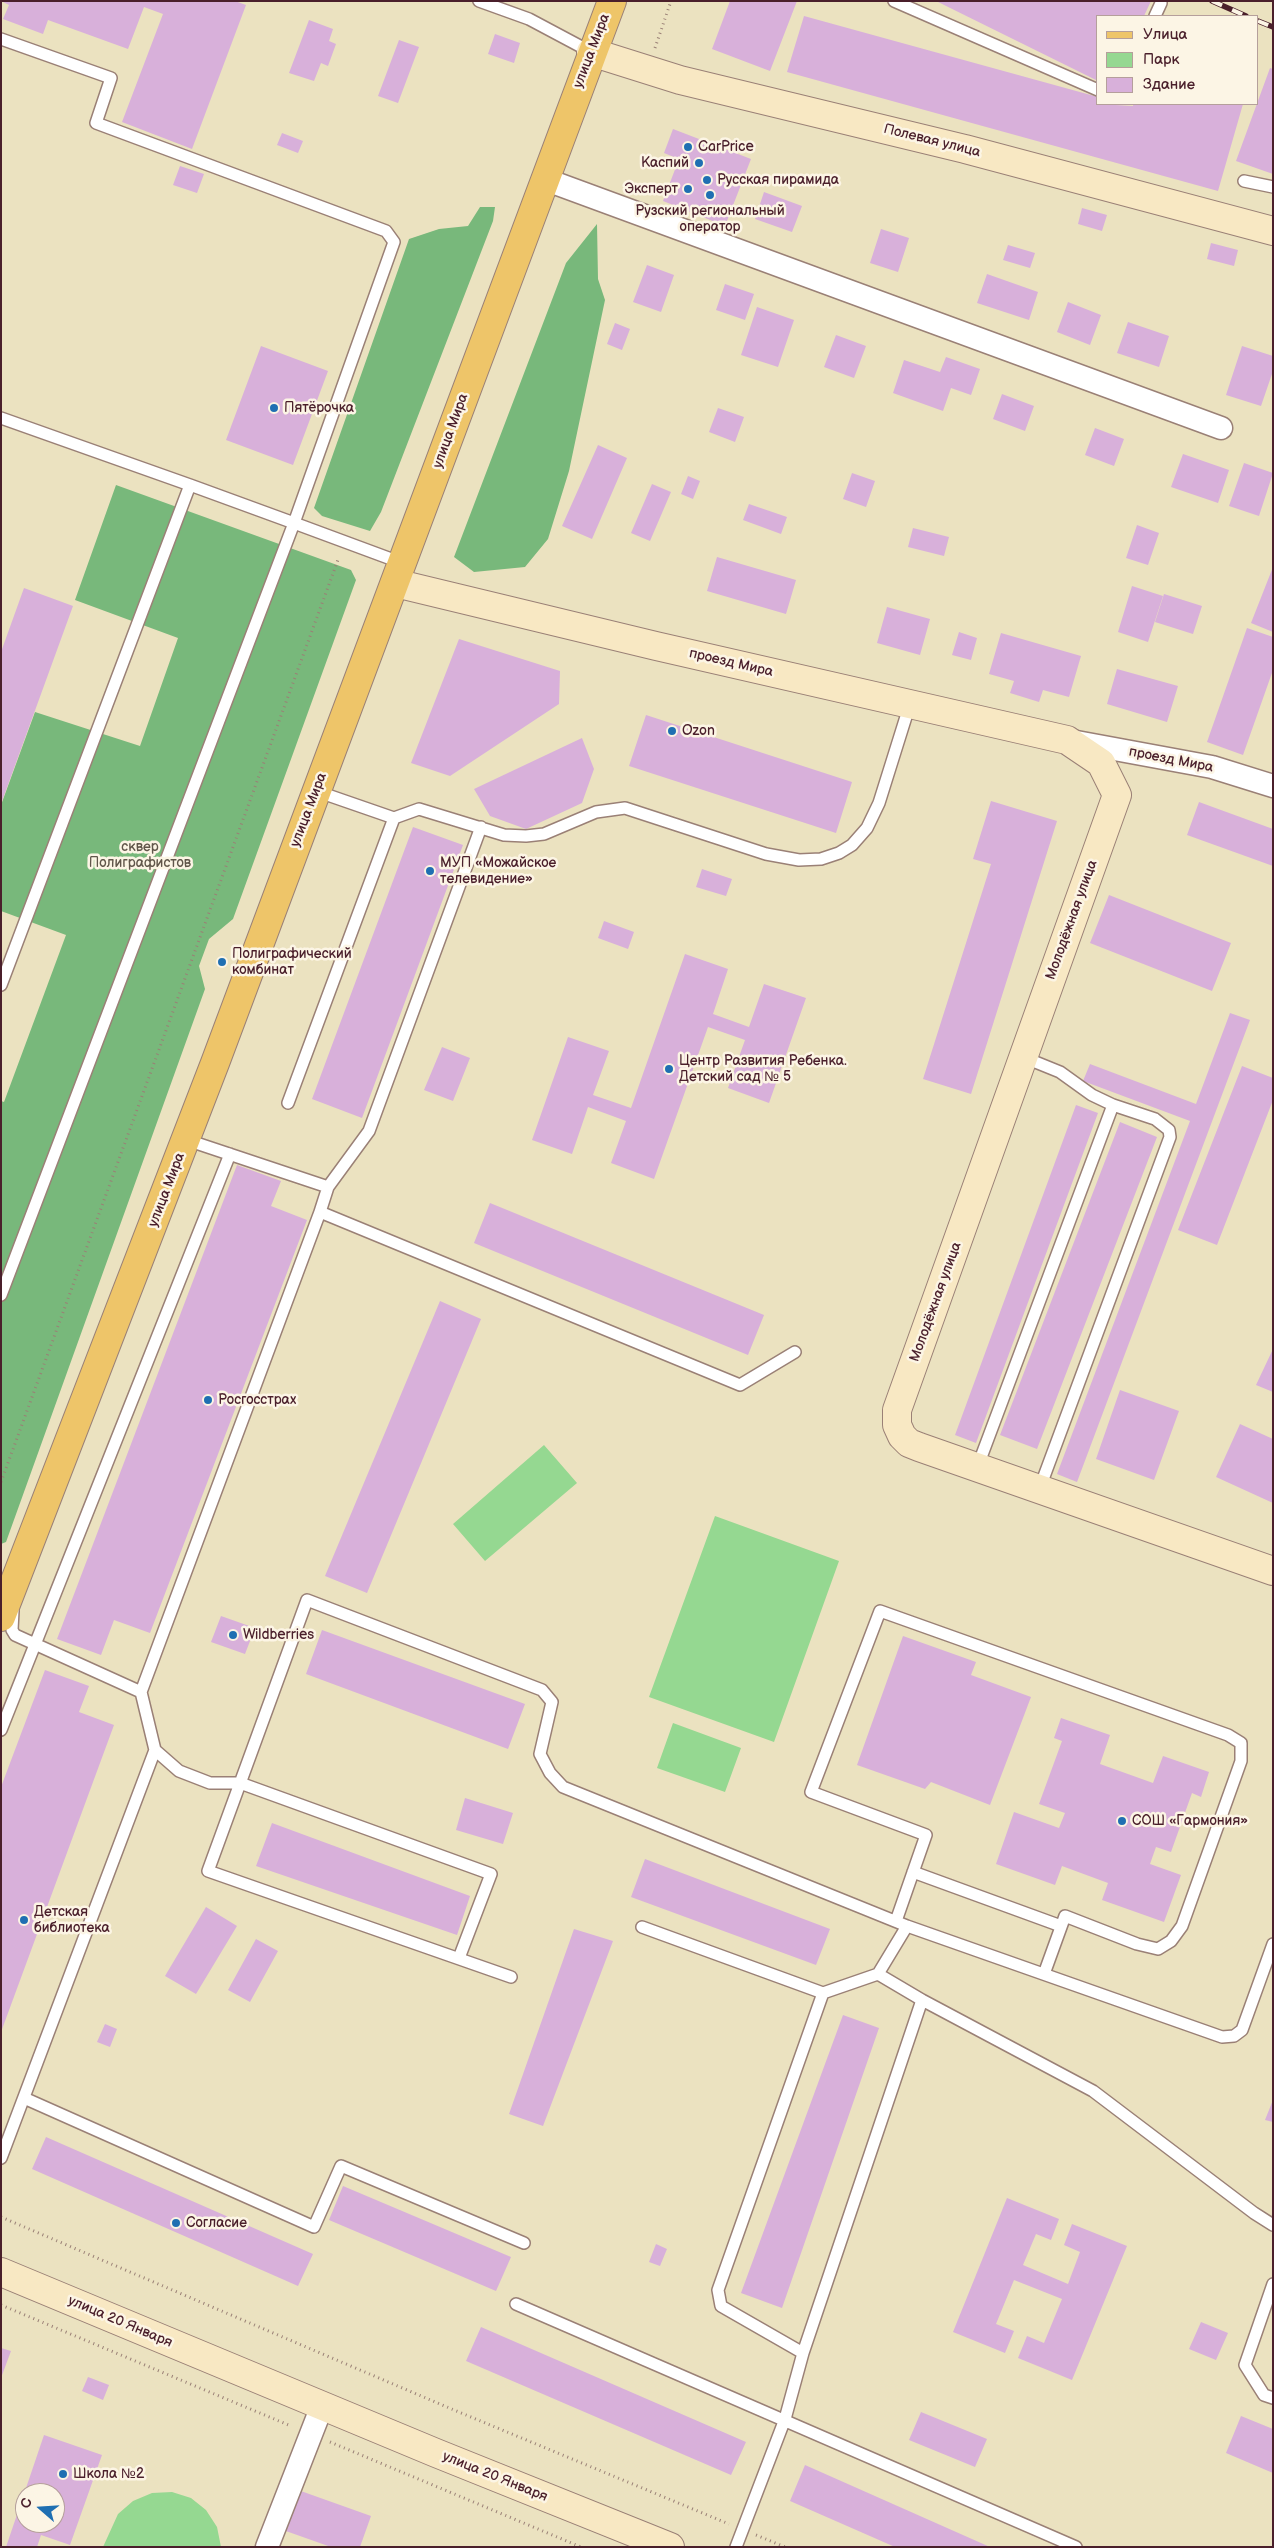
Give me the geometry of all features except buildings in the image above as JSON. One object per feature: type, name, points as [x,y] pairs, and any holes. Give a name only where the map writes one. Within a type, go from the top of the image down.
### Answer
[{"type":"main road","name":"улица Мира","points":[[1,1618],[8,1586],[186,1140],[612,1]]},
{"type":"street","name":"Полевая улица","points":[[592,52],[647,70],[937,142],[1273,231]]},
{"type":"street","points":[[544,179],[1221,428]]},
{"type":"street","name":"проезд Мира","points":[[398,573],[910,704],[1068,740],[1212,767],[1273,786]]},
{"type":"street","name":"проезд Мира","points":[[1068,740],[1101,763],[1117,796]]},
{"type":"street","name":"Молодёжная улица","points":[[1117,796],[897,1410],[897,1425],[902,1436],[909,1443],[1273,1571]]},
{"type":"street","name":"улица 20 Января","points":[[1,2272],[322,2406],[670,2547]]},
{"type":"street","points":[[267,2547],[322,2406]]},
{"type":"lane","points":[[479,1],[529,19],[592,52]]},
{"type":"lane","points":[[894,1],[1096,89]]},
{"type":"lane","points":[[1155,15],[1161,3]]},
{"type":"lane","points":[[1,39],[111,78],[96,124],[386,231],[394,242],[294,522],[1,1295]]},
{"type":"lane","points":[[1244,181],[1273,187]]},
{"type":"lane","points":[[1,418],[294,522],[344,542],[398,573]]},
{"type":"lane","points":[[1,984],[190,485]]},
{"type":"lane","points":[[316,791],[394,818],[419,810],[504,835],[544,834],[596,812],[625,808],[766,854],[799,860],[820,859],[838,853],[852,845],[867,828],[879,803],[910,704]]},
{"type":"lane","points":[[288,1103],[394,818]]},
{"type":"lane","points":[[1,2158],[155,1750],[141,1692],[328,1188],[369,1131],[481,827]]},
{"type":"lane","points":[[1023,1057],[1060,1072],[1092,1094],[1113,1105],[1155,1119],[1169,1130],[1170,1137],[1039,1490]]},
{"type":"lane","points":[[977,1468],[1113,1105]]},
{"type":"lane","points":[[186,1140],[328,1188]]},
{"type":"lane","points":[[1,1730],[230,1154]]},
{"type":"lane","points":[[320,1212],[740,1384],[795,1352]]},
{"type":"lane","points":[[8,1586],[12,1630],[16,1635],[141,1692]]},
{"type":"lane","points":[[511,1976],[208,1871],[307,1600],[542,1690],[552,1702],[540,1754],[550,1774],[563,1787],[907,1926],[1222,2037],[1234,2036],[1242,2030],[1273,1944]]},
{"type":"lane","points":[[896,1922],[926,1834],[811,1792],[880,1611],[1228,1735],[1241,1743],[1241,1761],[1182,1926],[1171,1941],[1158,1949],[1138,1944],[1064,1916],[1044,1974]]},
{"type":"lane","points":[[155,1750],[179,1771],[210,1783],[240,1783],[491,1874],[459,1958]]},
{"type":"lane","points":[[913,1872],[1061,1926]]},
{"type":"lane","points":[[642,1927],[823,1993],[878,1974],[907,1926]]},
{"type":"lane","points":[[878,1974],[922,2000],[1093,2091],[1254,2213],[1273,2225]]},
{"type":"lane","points":[[803,2352],[721,2306],[718,2290],[823,1993]]},
{"type":"lane","points":[[736,2547],[785,2419],[803,2352],[922,2000]]},
{"type":"lane","points":[[24,2098],[314,2227],[340,2166],[524,2243]]},
{"type":"lane","points":[[1273,2284],[1245,2365],[1264,2395],[1273,2398]]},
{"type":"lane","points":[[516,2304],[785,2419],[1076,2547]]},
{"type":"path","points":[[647,70],[671,1]]},
{"type":"path","points":[[1,1482],[344,542]]},
{"type":"path","points":[[1,2217],[489,2425],[785,2547]]},
{"type":"green space","points":[[480,207],[495,207],[493,221],[381,512],[370,531],[322,516],[314,508],[409,239],[439,229],[468,226]]},
{"type":"green space","points":[[597,224],[598,279],[605,300],[569,471],[548,539],[525,567],[474,572],[454,557],[566,263]]},
{"type":"green space","name":"сквер Полиграфистов","points":[[116,485],[351,570],[356,580],[233,919],[209,939],[199,966],[205,989],[6,1542],[1,1544],[1,1101],[4,1102],[66,935],[1,911],[1,805],[35,712],[140,746],[178,638],[75,600]]},
{"type":"green space","points":[[544,1445],[577,1483],[485,1561],[453,1524]]},
{"type":"green space","points":[[715,1516],[839,1561],[774,1742],[649,1697]]},
{"type":"green space","points":[[673,1723],[741,1748],[725,1792],[657,1768]]},
{"type":"green space","points":[[172,2492],[191,2498],[206,2510],[217,2527],[221,2547],[103,2547],[118,2514],[133,2501],[152,2493]]},
{"type":"railway","points":[[1212,1],[1244,15]]},
{"type":"railway","points":[[1259,21],[1273,27]]},
{"type":"place","name":"CarPrice","points":[[688,147]]},
{"type":"place","name":"Каспий","points":[[699,163]]},
{"type":"place","name":"Русская пирамида","points":[[707,180]]},
{"type":"place","name":"Эксперт","points":[[688,189]]},
{"type":"place","name":"Рузский региональный оператор","points":[[710,195]]},
{"type":"place","name":"Пятёрочка","points":[[274,408]]},
{"type":"place","name":"Ozon","points":[[672,731]]},
{"type":"place","name":"МУП «Можайское телевидение»","points":[[430,871]]},
{"type":"place","name":"Полиграфический комбинат","points":[[222,962]]},
{"type":"place","name":"Центр Развития Ребенка. Детский сад № 5","points":[[669,1069]]},
{"type":"place","name":"Росгосстрах","points":[[208,1400]]},
{"type":"place","name":"Wildberries","points":[[233,1635]]},
{"type":"place","name":"СОШ «Гармония»","points":[[1122,1821]]},
{"type":"place","name":"Детская библиотека","points":[[24,1920]]},
{"type":"place","name":"Согласие","points":[[176,2223]]},
{"type":"place","name":"Школа №2","points":[[63,2474]]}]
